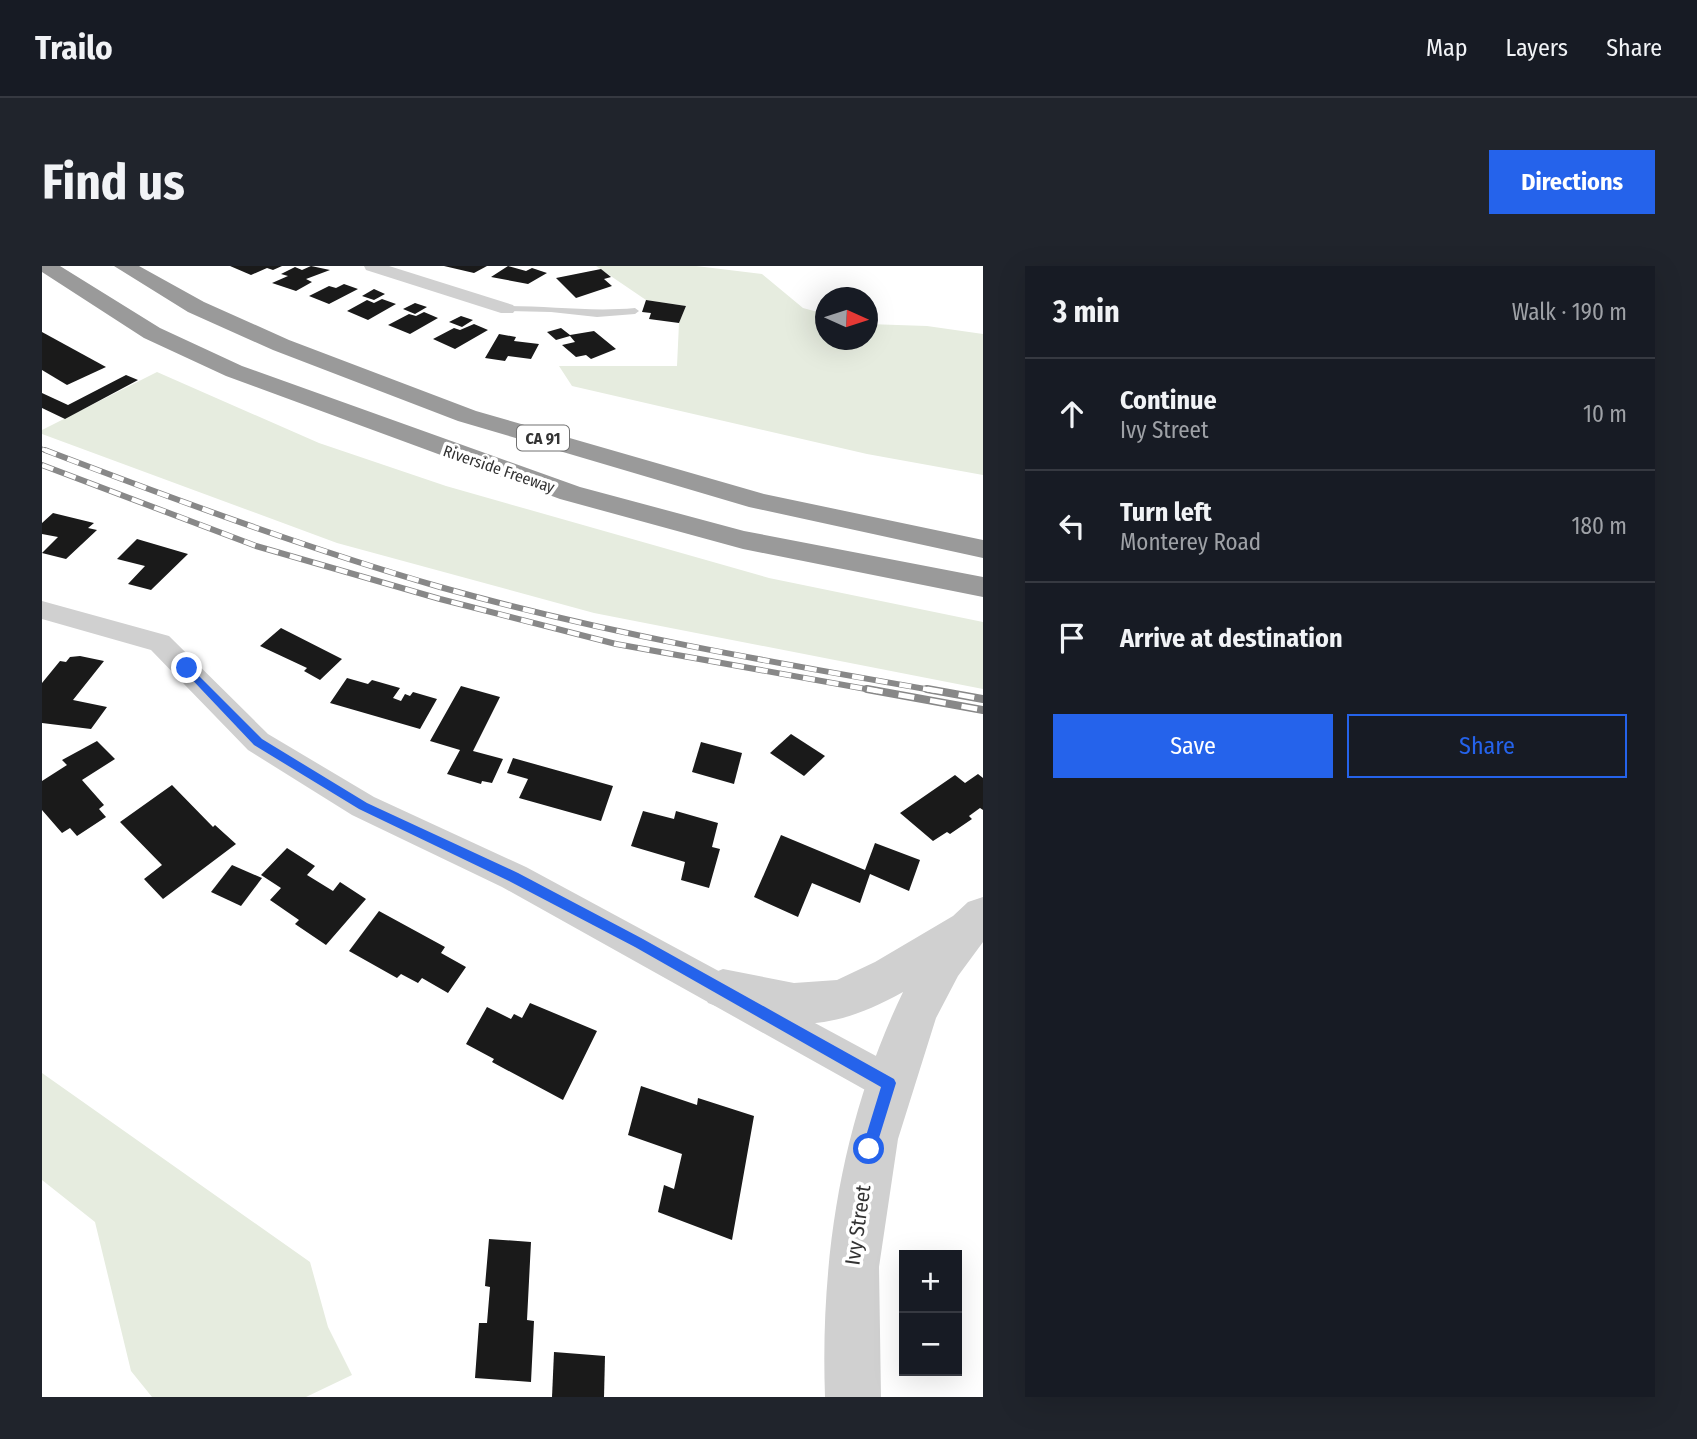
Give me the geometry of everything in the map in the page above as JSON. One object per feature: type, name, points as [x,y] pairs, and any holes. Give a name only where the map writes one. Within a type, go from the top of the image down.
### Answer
[{"type":"highway","name":"Riverside Freeway","points":[[46,266],[152,333],[234,371],[570,494],[743,540],[983,587]]},
{"type":"highway","name":"CA 91","points":[[124,266],[196,307],[281,345],[467,416],[759,501],[983,549]]},
{"type":"street","points":[[372,266],[507,309]]},
{"type":"street","points":[[42,610],[160,643],[258,742],[351,799],[513,877],[723,989],[889,1083]]},
{"type":"street","points":[[723,989],[780,1003],[818,1004],[861,992],[976,920]]},
{"type":"street","name":"Ivy Street","points":[[853,1397],[851,1273],[869,1149],[919,1000],[976,920]]},
{"type":"lane","points":[[507,309],[551,309],[597,314],[635,312]]},
{"type":"shaded area","points":[[596,266],[696,266],[762,274],[803,308],[815,311],[815,350],[878,350],[878,324],[927,326],[983,334],[983,475],[867,454],[572,386],[559,366],[677,366],[679,323],[686,306],[646,300]]},
{"type":"shaded area","points":[[157,372],[319,443],[446,486],[769,578],[983,622],[983,689],[594,613],[337,543],[42,434],[42,430]]},
{"type":"shaded area","points":[[42,1073],[310,1262],[328,1327],[352,1375],[306,1397],[152,1397],[131,1371],[95,1222],[42,1180]]},
{"type":"building","points":[[230,266],[282,266],[273,270],[267,268],[251,275]]},
{"type":"building","points":[[311,266],[330,270],[306,279],[312,282],[296,291],[272,283],[288,276],[281,274],[295,267],[302,270]]},
{"type":"building","points":[[444,266],[487,266],[474,273]]},
{"type":"building","points":[[508,266],[526,271],[532,268],[547,273],[528,284],[491,277]]},
{"type":"building","points":[[601,269],[611,277],[604,279],[612,286],[576,298],[556,278]]},
{"type":"building","points":[[344,284],[358,289],[329,304],[309,296],[329,286],[336,288]]},
{"type":"building","points":[[374,289],[385,294],[374,300],[362,296]]},
{"type":"building","points":[[382,299],[396,304],[368,320],[347,311],[367,300],[374,303]]},
{"type":"building","points":[[646,300],[686,306],[679,323],[649,319],[651,313],[642,312]]},
{"type":"building","points":[[415,303],[427,307],[415,314],[403,309]]},
{"type":"building","points":[[424,312],[438,318],[410,334],[388,325],[409,314],[416,316]]},
{"type":"building","points":[[461,316],[473,320],[462,327],[449,322]]},
{"type":"building","points":[[474,324],[488,330],[455,349],[433,339],[454,328],[460,330]]},
{"type":"building","points":[[561,328],[570,335],[594,331],[616,349],[591,359],[586,355],[576,357],[562,345],[575,342],[570,336],[556,340],[547,332]]},
{"type":"building","points":[[42,332],[106,367],[67,385],[42,370]]},
{"type":"building","points":[[499,334],[516,337],[514,341],[539,344],[531,359],[508,356],[505,361],[485,358]]},
{"type":"building","points":[[126,375],[138,380],[65,419],[42,408],[42,393],[68,405]]},
{"type":"building","points":[[53,513],[94,523],[88,528],[97,530],[66,559],[42,553],[58,537],[42,534],[42,523]]},
{"type":"building","points":[[137,539],[188,554],[151,590],[128,584],[145,566],[117,559]]},
{"type":"building","points":[[281,628],[342,659],[320,680],[304,671],[307,668],[260,646]]},
{"type":"building","points":[[80,656],[104,661],[73,700],[107,707],[91,729],[42,723],[42,683],[60,661],[66,662],[70,657]]},
{"type":"building","points":[[347,678],[368,684],[372,680],[400,688],[393,698],[401,701],[405,694],[410,696],[413,692],[437,699],[420,729],[330,703]]},
{"type":"building","points":[[461,686],[500,697],[473,751],[503,759],[492,783],[482,781],[481,784],[447,774],[460,750],[430,741]]},
{"type":"building","points":[[791,734],[825,756],[804,776],[770,753]]},
{"type":"building","points":[[97,741],[115,759],[82,780],[104,805],[99,809],[106,817],[77,836],[70,828],[62,833],[42,810],[42,781],[67,765],[62,760]]},
{"type":"building","points":[[701,742],[742,753],[734,784],[692,772]]},
{"type":"building","points":[[513,758],[613,786],[601,821],[519,798],[528,779],[507,773]]},
{"type":"building","points":[[978,774],[983,778],[983,810],[980,808],[969,816],[972,819],[950,834],[947,832],[933,841],[900,813],[955,775],[965,783]]},
{"type":"building","points":[[172,785],[213,827],[215,825],[236,844],[163,899],[144,879],[162,865],[120,822]]},
{"type":"building","points":[[643,811],[674,819],[676,811],[718,823],[712,847],[720,849],[709,888],[681,880],[685,862],[631,846]]},
{"type":"building","points":[[781,835],[865,870],[875,843],[920,860],[909,891],[870,874],[860,903],[812,883],[798,917],[754,897]]},
{"type":"building","points":[[287,848],[315,866],[307,875],[333,891],[340,882],[366,899],[326,945],[295,924],[299,920],[270,900],[281,888],[261,875]]},
{"type":"building","points":[[232,865],[262,878],[241,906],[211,892]]},
{"type":"building","points":[[379,911],[445,947],[441,953],[466,967],[448,993],[422,978],[418,983],[401,974],[397,978],[349,951]]},
{"type":"building","points":[[530,1003],[597,1031],[563,1100],[492,1062],[494,1059],[466,1044],[487,1007],[511,1019],[514,1014],[522,1018]]},
{"type":"building","points":[[641,1086],[697,1105],[698,1098],[754,1116],[732,1240],[658,1212],[664,1185],[674,1189],[682,1154],[628,1135]]},
{"type":"building","points":[[489,1239],[531,1242],[527,1320],[534,1321],[531,1382],[475,1378],[479,1323],[487,1323],[490,1287],[485,1286]]},
{"type":"building","points":[[554,1352],[605,1356],[604,1397],[552,1397]]},
{"type":"railway","points":[[42,449],[50,452]]},
{"type":"railway","points":[[45,450],[241,523],[440,587],[625,632],[937,691]]},
{"type":"railway","points":[[42,465],[256,546],[440,599],[616,644],[877,691]]},
{"type":"railway","points":[[867,689],[983,710]]},
{"type":"railway","points":[[927,689],[983,699]]},
{"type":"route","points":[[187,668],[258,742],[363,806],[513,877],[639,943],[889,1083],[869,1149]]}]
